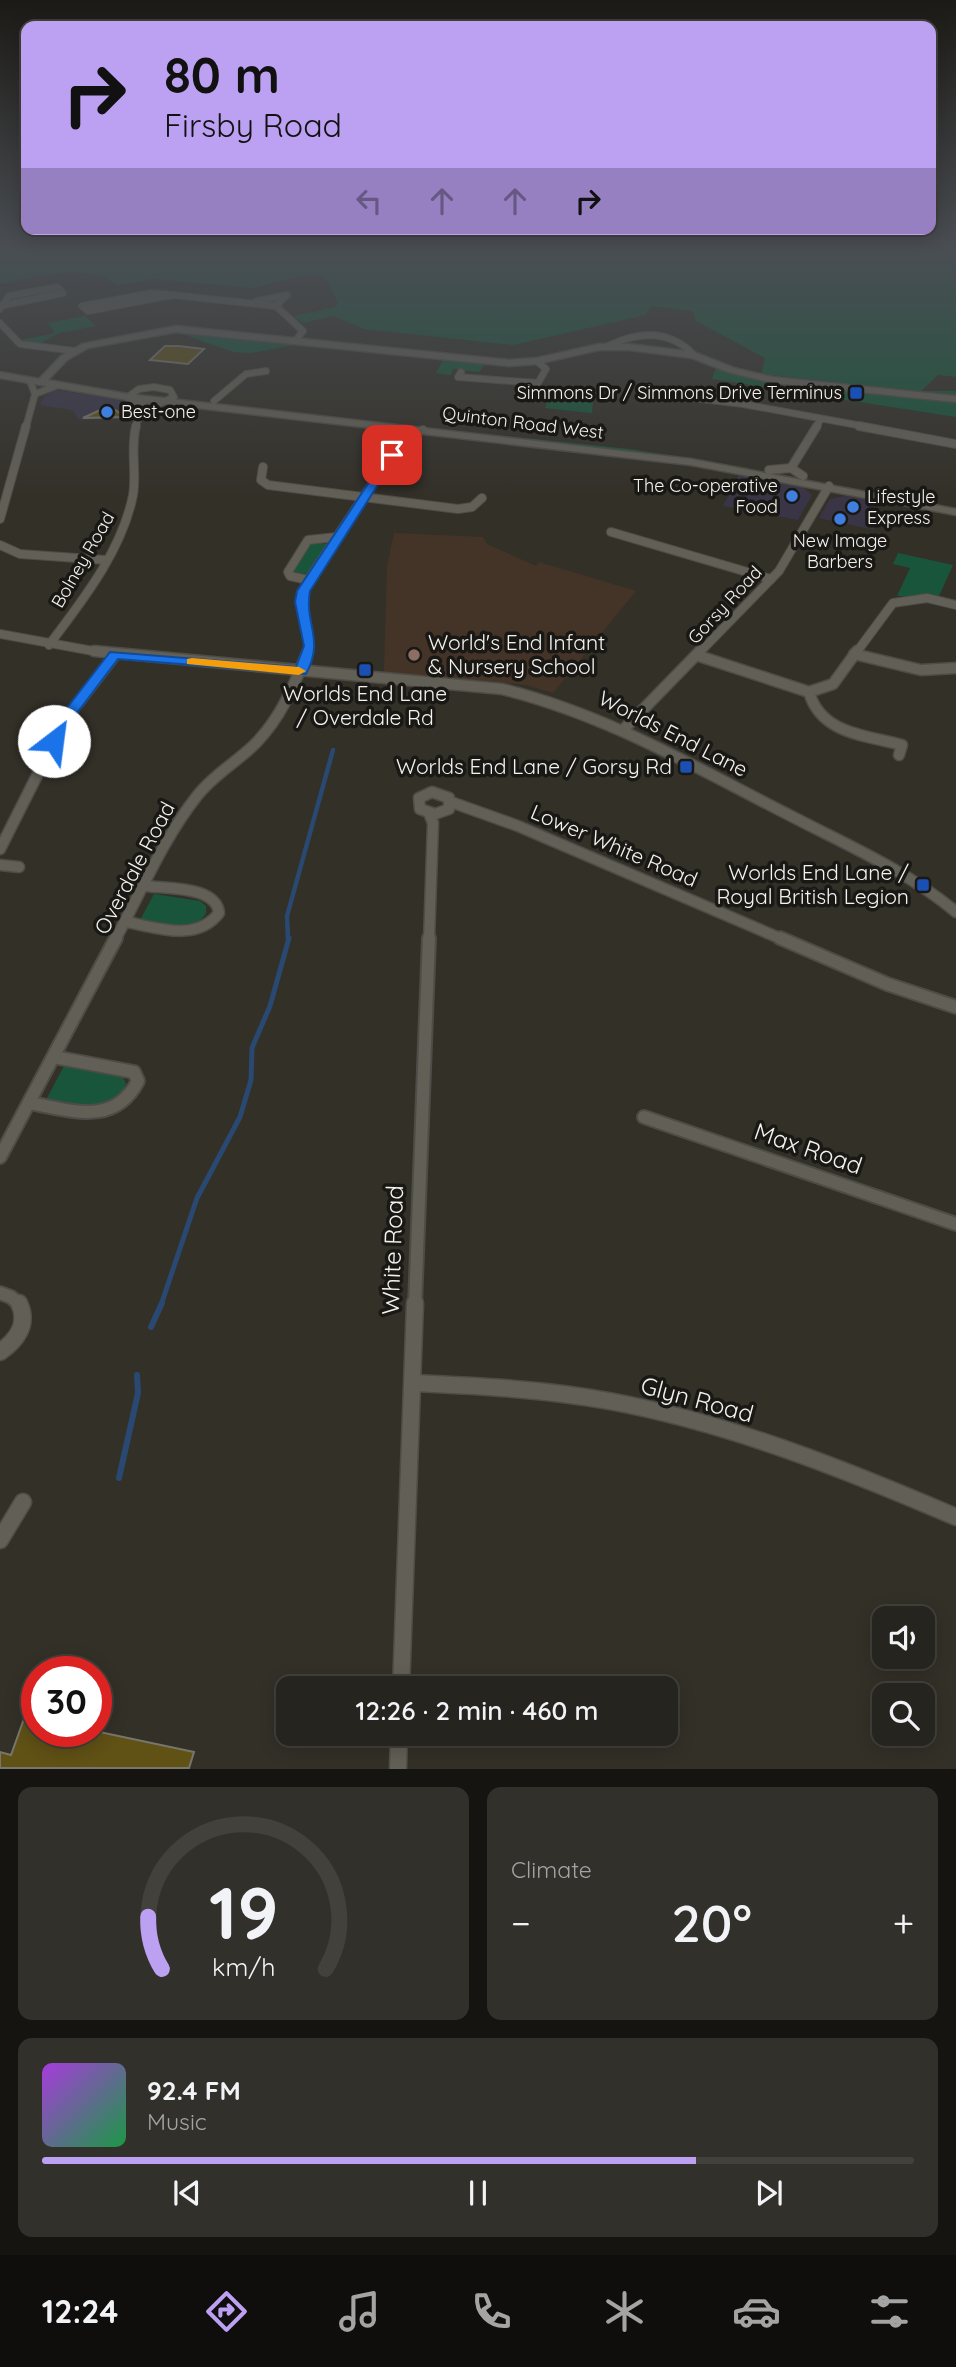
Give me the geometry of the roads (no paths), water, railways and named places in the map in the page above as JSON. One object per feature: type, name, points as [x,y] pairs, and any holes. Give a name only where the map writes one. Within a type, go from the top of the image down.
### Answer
[{"type":"street","points":[[8,332],[20,344],[75,351]]},
{"type":"street","points":[[0,519],[39,381],[64,358],[94,342],[160,332]]},
{"type":"street","points":[[204,332],[498,362],[537,361],[654,333],[666,334],[694,355],[731,370],[773,380],[956,399]]},
{"type":"street","points":[[296,340],[303,332]]},
{"type":"street","points":[[608,346],[694,355]]},
{"type":"street","points":[[461,372],[458,377],[538,383],[546,369],[537,361]]},
{"type":"street","points":[[215,401],[246,374],[265,371]]},
{"type":"street","name":"Quinton Road West","points":[[0,372],[58,386],[131,394]]},
{"type":"street","name":"Quinton Road West","points":[[0,372],[39,381],[171,400],[401,428],[425,427],[603,444],[769,470],[956,505]]},
{"type":"street","points":[[35,394],[58,386]]},
{"type":"street","points":[[131,394],[129,401],[144,406],[171,400]]},
{"type":"street","points":[[668,395],[956,444]]},
{"type":"street","name":"Quinton Road West","points":[[171,400],[215,401],[401,428]]},
{"type":"street","name":"Bolney Road","points":[[49,645],[80,604],[125,521],[135,483],[132,434],[144,406]]},
{"type":"street","points":[[788,473],[821,419]]},
{"type":"street","name":"Quinton Road West","points":[[425,427],[788,473],[829,486],[956,512]]},
{"type":"street","name":"Overdale Road","points":[[0,1157],[171,835],[196,797],[270,729],[287,704],[310,646],[302,602],[308,580],[365,496],[401,428]]},
{"type":"street","points":[[263,467],[261,480],[268,485],[458,509],[472,507],[482,498]]},
{"type":"street","points":[[769,470],[767,473],[803,476]]},
{"type":"street","points":[[817,479],[831,484],[829,486]]},
{"type":"street","name":"Gorsy Road","points":[[624,729],[699,656],[771,579],[829,486]]},
{"type":"street","points":[[611,531],[771,579]]},
{"type":"street","points":[[308,580],[290,576],[288,572],[308,540],[337,537]]},
{"type":"street","points":[[0,545],[20,554],[105,559]]},
{"type":"street","points":[[699,656],[809,692],[833,684],[893,603],[927,598],[956,605]]},
{"type":"street","name":"Worlds End Lane","points":[[0,634],[49,645],[115,654],[502,689],[560,703],[624,729],[888,867],[956,912]]},
{"type":"street","points":[[0,849],[65,720],[115,654]]},
{"type":"street","points":[[854,654],[922,670],[956,667]]},
{"type":"street","points":[[809,692],[820,717],[833,726],[902,745],[899,755]]},
{"type":"street","name":"White Road","points":[[402,1676],[433,822],[429,813],[418,806],[423,796],[442,794],[451,802]]},
{"type":"street","points":[[429,813],[445,811],[451,802]]},
{"type":"street","name":"Lower White Road","points":[[451,802],[518,826],[887,984],[956,1007]]},
{"type":"street","points":[[0,865],[19,867]]},
{"type":"street","points":[[127,922],[194,931],[207,928],[219,913],[218,903],[210,895],[146,886]]},
{"type":"street","points":[[29,1103],[103,1112],[119,1109],[133,1096],[138,1081],[134,1072],[54,1057]]},
{"type":"street","name":"Max Road","points":[[645,1117],[956,1224]]},
{"type":"street","points":[[0,1293],[12,1295],[22,1304],[25,1314],[22,1330],[10,1347],[0,1352]]},
{"type":"street","name":"Glyn Road","points":[[413,1383],[524,1388],[633,1406],[740,1434],[956,1517]]},
{"type":"street","points":[[0,1540],[23,1502]]},
{"type":"street","points":[[398,1769],[399,1746]]},
{"type":"waterway","points":[[288,940],[287,916],[333,750]]},
{"type":"waterway","points":[[161,1305],[197,1198],[240,1117],[251,1080],[252,1048],[270,1006],[289,938]]},
{"type":"waterway","points":[[151,1327],[162,1303]]},
{"type":"waterway","points":[[119,1478],[138,1393],[137,1375]]},
{"type":"place","name":"Simmons Dr / Simmons Drive Terminus","points":[[856,393]]},
{"type":"place","name":"Best-one","points":[[107,412]]},
{"type":"place","name":"The Co-operative Food","points":[[792,496]]},
{"type":"place","name":"Lifestyle Express","points":[[853,507]]},
{"type":"place","name":"New Image Barbers","points":[[840,519]]},
{"type":"place","name":"World's End Infant & Nursery School","points":[[414,655]]},
{"type":"place","name":"Worlds End Lane / Overdale Rd","points":[[365,670]]},
{"type":"place","name":"Worlds End Lane / Gorsy Rd","points":[[686,767]]},
{"type":"place","name":"Worlds End Lane / Royal British Legion","points":[[923,885]]}]
